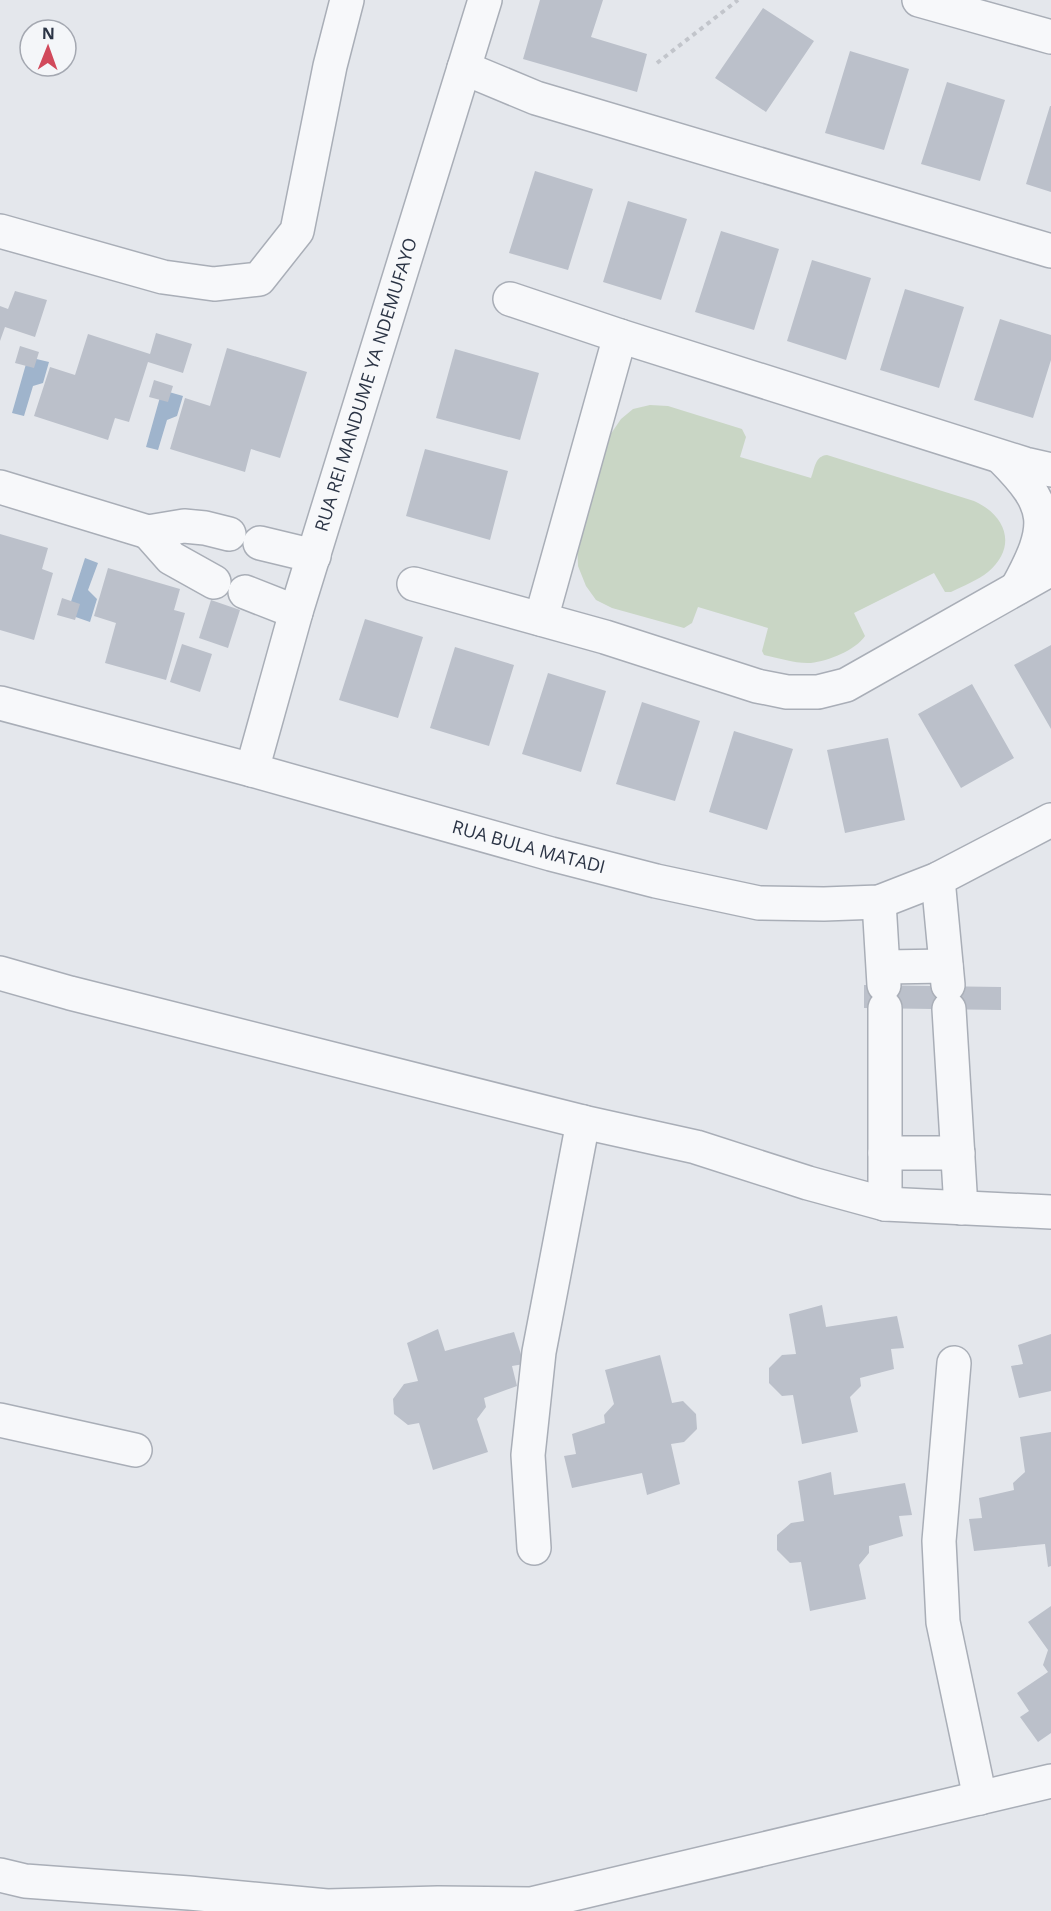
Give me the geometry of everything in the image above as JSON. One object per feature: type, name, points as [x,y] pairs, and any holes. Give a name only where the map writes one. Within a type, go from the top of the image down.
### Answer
[{"type":"street","points":[[0,231],[163,277],[214,284],[259,279],[297,231],[330,66],[347,0]]},
{"type":"street","name":"RUA REI MANDUME YA NDEMUFAYO","points":[[252,770],[296,612],[485,0]]},
{"type":"street","points":[[919,0],[1051,37]]},
{"type":"street","points":[[464,68],[536,98],[1051,251]]},
{"type":"street","points":[[510,299],[620,336],[1051,470]]},
{"type":"street","points":[[541,619],[620,336]]},
{"type":"street","points":[[998,455],[1025,477],[1039,495],[1048,518],[1043,540],[1017,588]]},
{"type":"street","points":[[0,487],[148,532],[184,526],[205,528],[314,556]]},
{"type":"street","points":[[148,532],[171,558],[214,582]]},
{"type":"street","points":[[414,584],[541,619],[757,686],[787,692],[818,692],[846,685],[1051,569]]},
{"type":"street","points":[[245,592],[296,612]]},
{"type":"street","name":"RUA BULA MATADI","points":[[0,703],[614,870],[759,903],[879,902],[938,879],[1051,820]]},
{"type":"street","points":[[938,879],[948,986],[961,1208]]},
{"type":"street","points":[[879,902],[885,986],[885,1204]]},
{"type":"street","points":[[0,973],[69,993],[583,1122],[696,1147],[808,1183],[885,1204],[1051,1212]]},
{"type":"street","points":[[885,986],[948,986]]},
{"type":"street","points":[[534,1548],[528,1455],[539,1352],[583,1122]]},
{"type":"street","points":[[885,1153],[958,1153]]},
{"type":"street","points":[[954,1363],[939,1540],[943,1622],[980,1798]]},
{"type":"street","points":[[0,1419],[135,1450]]},
{"type":"street","points":[[0,1875],[25,1881],[327,1906],[438,1903],[532,1908],[567,1904],[1051,1781]]},
{"type":"path","points":[[657,63],[738,0]]},
{"type":"green space","points":[[650,405],[668,406],[742,429],[746,437],[740,457],[811,478],[818,460],[827,455],[974,501],[994,514],[1000,523],[1004,532],[1003,552],[988,572],[951,592],[945,592],[934,573],[854,613],[865,636],[861,641],[841,654],[811,663],[793,662],[764,655],[762,651],[768,628],[698,607],[692,623],[684,628],[612,608],[596,600],[586,586],[578,566],[577,542],[610,435],[621,419],[633,409]]},
{"type":"water","points":[[28,357],[49,362],[43,383],[33,386],[24,416],[12,413]]},
{"type":"water","points":[[162,390],[183,396],[177,416],[167,420],[158,450],[146,447]]},
{"type":"water","points":[[85,558],[98,563],[88,590],[97,599],[90,622],[67,614]]},
{"type":"building","points":[[540,0],[603,0],[591,37],[647,54],[637,92],[523,59]]},
{"type":"building","points":[[763,8],[814,41],[766,112],[715,78]]},
{"type":"building","points":[[850,51],[909,69],[884,150],[825,133]]},
{"type":"building","points":[[947,82],[1005,100],[980,181],[921,164]]},
{"type":"building","points":[[1051,106],[1051,192],[1026,184]]},
{"type":"building","points":[[535,171],[593,189],[568,270],[509,253]]},
{"type":"building","points":[[628,201],[687,219],[661,300],[603,282]]},
{"type":"building","points":[[721,231],[779,249],[754,330],[695,312]]},
{"type":"building","points":[[812,260],[871,278],[846,360],[787,341]]},
{"type":"building","points":[[905,289],[964,307],[939,388],[880,370]]},
{"type":"building","points":[[15,291],[47,300],[35,337],[5,327],[0,341],[0,306],[8,309]]},
{"type":"building","points":[[1000,319],[1051,335],[1051,360],[1033,418],[974,400]]},
{"type":"building","points":[[156,333],[192,344],[183,373],[148,362],[129,422],[115,418],[108,440],[34,416],[50,367],[75,375],[88,334],[150,354]]},
{"type":"building","points":[[20,346],[39,352],[34,368],[15,363]]},
{"type":"building","points":[[227,348],[307,372],[280,458],[251,449],[245,472],[170,449],[185,398],[210,406]]},
{"type":"building","points":[[455,349],[539,373],[520,440],[436,418]]},
{"type":"building","points":[[154,380],[173,386],[168,402],[149,397]]},
{"type":"building","points":[[425,449],[508,471],[490,540],[406,516]]},
{"type":"building","points":[[0,534],[48,548],[42,569],[53,573],[34,640],[0,630]]},
{"type":"building","points":[[108,568],[180,589],[174,610],[185,613],[166,680],[105,663],[116,623],[94,616]]},
{"type":"building","points":[[62,598],[80,604],[75,620],[57,615]]},
{"type":"building","points":[[211,600],[240,610],[228,648],[199,638]]},
{"type":"building","points":[[365,619],[423,637],[398,718],[339,700]]},
{"type":"building","points":[[182,644],[212,654],[200,692],[170,682]]},
{"type":"building","points":[[1051,645],[1051,729],[1014,665]]},
{"type":"building","points":[[455,647],[514,665],[489,746],[430,728]]},
{"type":"building","points":[[548,673],[606,691],[581,772],[522,754]]},
{"type":"building","points":[[972,684],[1014,758],[961,788],[918,714]]},
{"type":"building","points":[[642,702],[700,721],[675,801],[616,784]]},
{"type":"building","points":[[734,731],[793,749],[767,830],[709,812]]},
{"type":"building","points":[[888,738],[905,820],[845,833],[827,750]]},
{"type":"building","points":[[864,985],[1001,987],[1001,1010],[864,1008]]},
{"type":"building","points":[[822,1305],[826,1327],[897,1316],[904,1348],[891,1349],[894,1369],[860,1378],[861,1386],[850,1397],[858,1432],[802,1444],[793,1395],[782,1396],[769,1383],[769,1368],[782,1355],[796,1354],[789,1314]]},
{"type":"building","points":[[438,1329],[445,1351],[514,1332],[524,1364],[512,1366],[517,1386],[484,1398],[486,1407],[477,1419],[488,1452],[433,1470],[419,1423],[408,1425],[394,1414],[393,1399],[404,1384],[418,1381],[407,1343]]},
{"type":"building","points":[[1051,1334],[1051,1391],[1019,1398],[1011,1366],[1023,1364],[1018,1345]]},
{"type":"building","points":[[660,1355],[672,1403],[683,1401],[696,1414],[697,1429],[684,1442],[671,1444],[680,1484],[647,1495],[642,1473],[572,1488],[564,1456],[576,1454],[572,1434],[605,1423],[604,1415],[614,1404],[605,1370]]},
{"type":"building","points":[[1051,1432],[1051,1566],[1048,1567],[1045,1544],[974,1551],[969,1519],[982,1518],[979,1498],[1014,1490],[1013,1483],[1025,1472],[1020,1437]]},
{"type":"building","points":[[831,1472],[834,1495],[905,1483],[912,1515],[899,1516],[903,1536],[869,1546],[869,1553],[859,1565],[866,1599],[810,1611],[801,1562],[790,1563],[777,1550],[777,1535],[791,1523],[804,1521],[798,1481]]},
{"type":"building","points":[[1051,1606],[1051,1733],[1038,1742],[1020,1717],[1029,1711],[1017,1693],[1048,1672],[1043,1665],[1048,1650],[1028,1622]]}]
